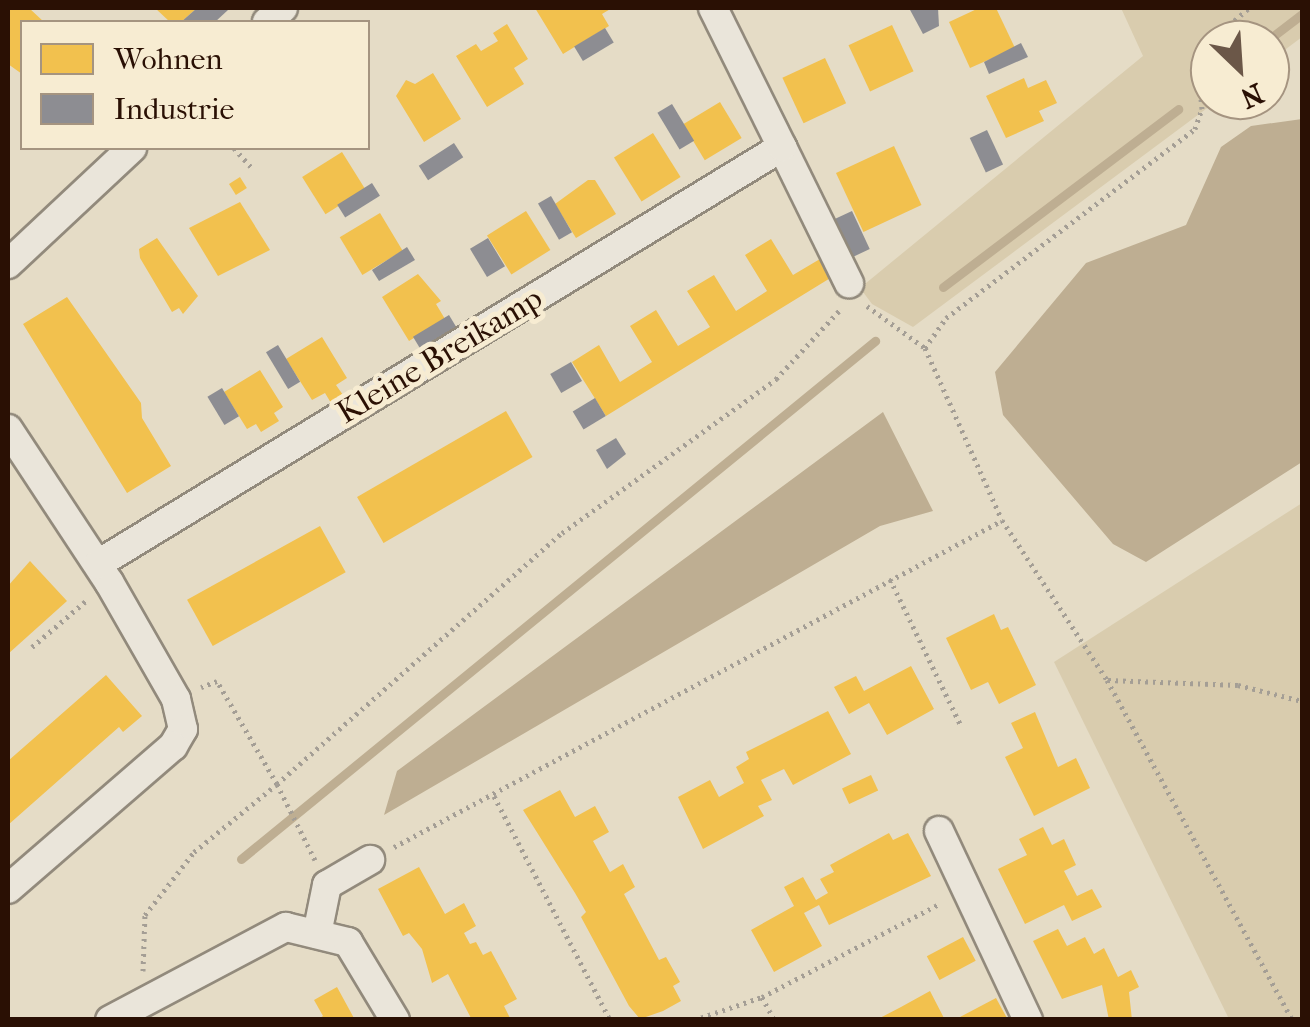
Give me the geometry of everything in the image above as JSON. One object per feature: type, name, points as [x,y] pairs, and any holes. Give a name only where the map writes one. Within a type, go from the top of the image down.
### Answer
[{"type":"street","points":[[713,8],[852,296]]},
{"type":"street","name":"Kleine Breikamp","points":[[103,574],[782,147]]},
{"type":"street","points":[[8,264],[130,150]]},
{"type":"street","points":[[8,428],[103,574],[176,699],[183,729],[173,746],[8,889]]},
{"type":"street","points":[[940,831],[1028,1020]]},
{"type":"street","points":[[317,934],[327,886],[370,860]]},
{"type":"street","points":[[110,1020],[286,926],[348,942],[395,1020]]},
{"type":"path","points":[[925,348],[946,318],[1195,128],[1198,120]]},
{"type":"path","points":[[236,150],[252,168]]},
{"type":"path","points":[[142,1002],[144,915],[194,852],[562,533],[738,410],[852,296],[925,348],[1002,520],[1108,680],[1292,1020]]},
{"type":"path","points":[[370,860],[1002,520]]},
{"type":"path","points":[[32,646],[103,574]]},
{"type":"path","points":[[890,579],[960,724]]},
{"type":"path","points":[[1108,680],[1238,685],[1302,701]]},
{"type":"path","points":[[176,699],[217,681],[277,784],[327,886]]},
{"type":"path","points":[[494,796],[610,1020]]},
{"type":"path","points":[[694,1020],[762,998],[965,890]]},
{"type":"path","points":[[762,998],[774,1020]]},
{"type":"shaded area","points":[[1121,8],[1302,8],[1302,37],[1290,46],[1290,20],[1190,20],[1191,120],[913,327],[872,304],[860,288],[1143,56]]},
{"type":"shaded area","points":[[1302,119],[1302,462],[1146,562],[1113,544],[1003,415],[995,372],[1086,263],[1186,225],[1221,147],[1251,126]]},
{"type":"shaded area","points":[[883,412],[933,511],[880,526],[384,815],[397,771]]},
{"type":"shaded area","points":[[1302,503],[1302,1019],[1229,1019],[1054,662]]},
{"type":"building: Wohnen","points":[[8,8],[29,8],[42,20],[20,20],[20,73],[8,64]]},
{"type":"building: Wohnen","points":[[155,8],[197,8],[183,20],[168,20]]},
{"type":"building: Wohnen","points":[[535,8],[612,8],[602,14],[609,26],[563,54]]},
{"type":"building: Wohnen","points":[[979,8],[996,8],[1015,48],[970,68],[949,22]]},
{"type":"building: Wohnen","points":[[507,24],[528,59],[514,68],[524,84],[487,107],[456,56],[476,44],[481,51],[498,41],[493,33]]},
{"type":"building: Wohnen","points":[[892,25],[914,71],[870,92],[848,45]]},
{"type":"building: Wohnen","points":[[825,58],[846,103],[804,123],[782,78]]},
{"type":"building: Wohnen","points":[[433,73],[461,119],[424,142],[396,96],[406,80],[415,84]]},
{"type":"building: Wohnen","points":[[1024,78],[1028,88],[1046,80],[1057,103],[1039,111],[1044,121],[1006,138],[986,96]]},
{"type":"building: Wohnen","points":[[720,102],[742,138],[705,160],[683,124]]},
{"type":"building: Wohnen","points":[[653,133],[681,177],[642,201],[614,157]]},
{"type":"building: Wohnen","points":[[894,146],[921,205],[863,232],[836,173]]},
{"type":"building: Wohnen","points":[[342,152],[365,189],[325,214],[302,177]]},
{"type":"building: Wohnen","points":[[240,177],[247,188],[236,195],[229,184]]},
{"type":"building: Wohnen","points":[[588,180],[595,180],[616,214],[576,238],[555,204]]},
{"type":"building: Wohnen","points":[[240,202],[270,250],[218,276],[189,228]]},
{"type":"building: Wohnen","points":[[526,211],[550,250],[511,274],[487,235]]},
{"type":"building: Wohnen","points":[[380,213],[403,251],[362,275],[340,237]]},
{"type":"building: Wohnen","points":[[157,238],[198,296],[183,314],[179,308],[172,312],[140,258],[139,249]]},
{"type":"building: Wohnen","points":[[771,239],[793,275],[820,259],[832,277],[606,416],[572,362],[599,345],[620,382],[652,362],[630,326],[656,310],[678,346],[710,327],[687,291],[714,275],[736,311],[767,291],[745,255]]},
{"type":"building: Wohnen","points":[[418,274],[441,301],[436,304],[445,319],[409,341],[382,297]]},
{"type":"building: Wohnen","points":[[67,297],[141,403],[142,418],[171,466],[127,493],[23,324]]},
{"type":"building: Wohnen","points":[[322,337],[347,378],[336,385],[343,395],[331,403],[325,393],[312,400],[286,359]]},
{"type":"building: Wohnen","points":[[260,370],[283,407],[274,413],[279,421],[261,432],[256,424],[247,429],[224,392]]},
{"type":"building: Wohnen","points":[[506,411],[532,457],[384,543],[357,497]]},
{"type":"building: Wohnen","points":[[320,526],[346,572],[213,646],[187,600]]},
{"type":"building: Wohnen","points":[[30,561],[67,601],[8,654],[8,586]]},
{"type":"building: Wohnen","points":[[994,614],[1001,630],[1008,627],[1036,685],[999,704],[988,682],[971,690],[946,638]]},
{"type":"building: Wohnen","points":[[911,666],[934,709],[887,735],[869,703],[849,714],[834,687],[856,676],[864,691]]},
{"type":"building: Wohnen","points":[[106,675],[142,716],[123,732],[119,727],[8,825],[8,761]]},
{"type":"building: Wohnen","points":[[828,711],[851,754],[793,785],[784,769],[761,780],[772,800],[758,806],[764,816],[703,849],[678,797],[710,780],[719,797],[744,783],[736,767],[749,759],[746,752]]},
{"type":"building: Wohnen","points":[[1035,712],[1058,767],[1076,758],[1090,788],[1034,816],[1005,757],[1023,748],[1011,723]]},
{"type":"building: Wohnen","points":[[871,775],[878,790],[849,804],[842,789]]},
{"type":"building: Wohnen","points":[[560,790],[575,817],[595,806],[609,832],[593,841],[610,872],[623,864],[635,887],[624,894],[659,960],[666,957],[680,982],[673,986],[681,1001],[663,1011],[640,1019],[629,1006],[581,917],[586,912],[523,810]]},
{"type":"building: Wohnen","points":[[1043,827],[1052,845],[1064,839],[1076,865],[1064,871],[1077,896],[1092,889],[1102,907],[1072,921],[1064,905],[1025,924],[998,869],[1027,855],[1019,839]]},
{"type":"building: Wohnen","points":[[889,833],[893,840],[908,833],[931,876],[829,925],[819,905],[804,913],[822,946],[774,972],[751,930],[794,906],[784,887],[803,877],[816,900],[828,893],[820,879],[834,872],[830,865]]},
{"type":"building: Wohnen","points":[[419,867],[445,914],[464,903],[476,926],[464,933],[470,944],[476,942],[483,955],[491,951],[517,999],[504,1006],[511,1020],[472,1020],[448,974],[432,983],[422,949],[409,933],[403,936],[378,889]]},
{"type":"building: Wohnen","points":[[1058,929],[1067,946],[1085,937],[1094,954],[1104,948],[1118,977],[1131,970],[1139,987],[1129,992],[1132,1020],[1109,1020],[1102,985],[1062,999],[1033,941]]},
{"type":"building: Wohnen","points":[[963,937],[976,961],[939,980],[927,956]]},
{"type":"building: Wohnen","points":[[337,987],[355,1020],[317,1020],[323,1016],[314,1000]]},
{"type":"building: Wohnen","points":[[930,991],[945,1020],[876,1020],[901,1007]]},
{"type":"building: Wohnen","points":[[996,998],[1008,1020],[961,1020],[960,1017]]},
{"type":"building: Industrie","points":[[197,8],[228,10],[217,20],[183,20]]},
{"type":"building: Industrie","points":[[909,8],[938,8],[939,26],[923,34]]},
{"type":"building: Industrie","points":[[605,28],[614,43],[583,61],[574,47]]},
{"type":"building: Industrie","points":[[1021,43],[1028,57],[989,74],[984,62]]},
{"type":"building: Industrie","points":[[672,104],[694,141],[680,150],[657,113]]},
{"type":"building: Industrie","points":[[987,130],[1003,164],[986,172],[970,138]]},
{"type":"building: Industrie","points":[[454,143],[463,157],[428,180],[419,166]]},
{"type":"building: Industrie","points":[[372,183],[380,196],[345,217],[337,205]]},
{"type":"building: Industrie","points":[[551,196],[572,232],[559,240],[538,204]]},
{"type":"building: Industrie","points":[[852,211],[870,249],[847,260],[829,222]]},
{"type":"building: Industrie","points":[[488,238],[505,266],[487,277],[470,249]]},
{"type":"building: Industrie","points":[[407,247],[415,260],[379,281],[372,270]]},
{"type":"building: Industrie","points":[[449,315],[458,330],[422,351],[413,337]]},
{"type":"building: Industrie","points":[[278,345],[300,382],[288,389],[266,352]]},
{"type":"building: Industrie","points":[[571,362],[582,381],[561,393],[550,374]]},
{"type":"building: Industrie","points":[[222,388],[239,416],[224,425],[207,397]]},
{"type":"building: Industrie","points":[[595,398],[606,416],[584,429],[573,411]]},
{"type":"building: Industrie","points":[[616,438],[626,454],[607,469],[596,450]]},
{"type":"waterway","points":[[1290,23],[1302,14]]},
{"type":"waterway","points":[[943,287],[1178,109]]},
{"type":"waterway","points":[[241,859],[875,341]]}]
